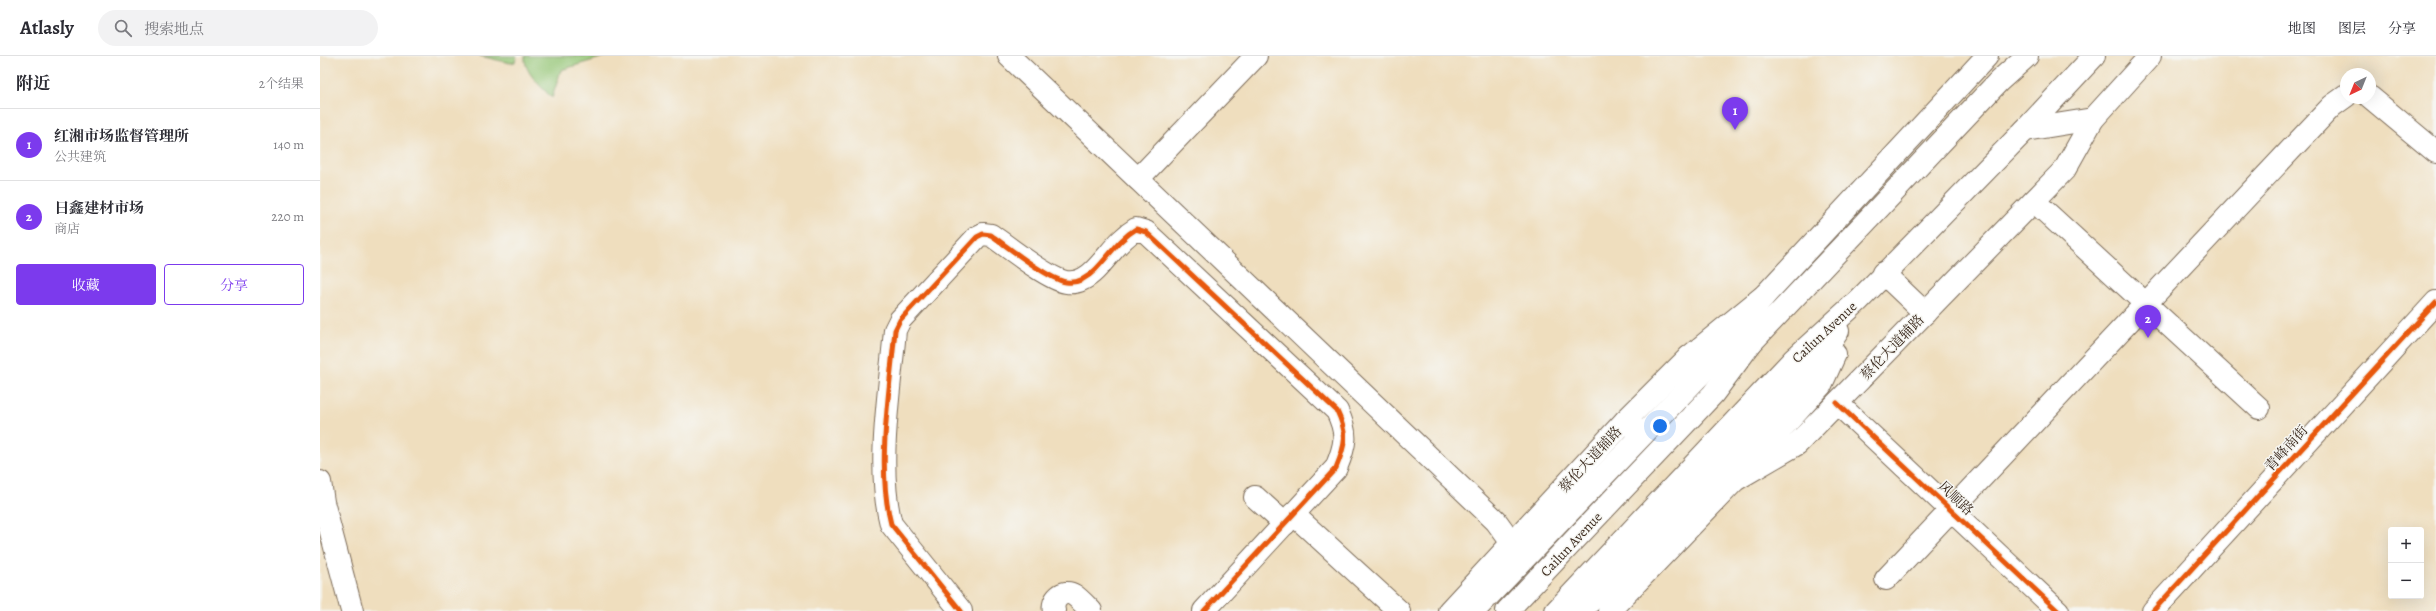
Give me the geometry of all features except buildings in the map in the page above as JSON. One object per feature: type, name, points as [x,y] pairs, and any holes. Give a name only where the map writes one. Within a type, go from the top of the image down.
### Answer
[{"type":"main road","points":[[1009,56],[1496,521],[1519,550]]},
{"type":"main road","points":[[1138,179],[1256,56]]},
{"type":"main road","name":"蔡伦大道辅路","points":[[1578,488],[1626,420],[1689,356],[1765,295],[1987,56]]},
{"type":"main road","points":[[1999,81],[2021,56]]},
{"type":"main road","name":"Cailun Avenue","points":[[1507,611],[1713,394],[1751,343],[1999,81],[2027,56]]},
{"type":"main road","name":"Cailun Avenue","points":[[1556,611],[1794,360],[1859,300],[2025,130],[2094,56]]},
{"type":"main road","points":[[2025,130],[2110,56]]},
{"type":"main road","name":"蔡伦大道辅路","points":[[1662,541],[1736,480],[1797,444],[2065,169],[2093,119],[2150,56]]},
{"type":"main road","points":[[1886,579],[2332,106],[2340,100]]},
{"type":"main road","points":[[2376,102],[2436,152]]},
{"type":"main road","points":[[2025,130],[2093,119]]},
{"type":"main road","points":[[2034,201],[2145,305],[2259,408]]},
{"type":"main road","points":[[961,611],[891,524],[887,510],[884,461],[895,330],[900,320],[977,237],[983,234],[991,235],[1047,274],[1065,282],[1075,282],[1083,280],[1094,271],[1127,234],[1136,229],[1146,232],[1337,411],[1344,426],[1345,445],[1336,468],[1204,611]]},
{"type":"main road","points":[[1883,274],[1925,313]]},
{"type":"main road","points":[[1449,611],[1519,550],[1578,488],[1642,435],[1725,348],[1765,295]]},
{"type":"main road","points":[[1736,480],[1821,385],[1859,300]]},
{"type":"main road","points":[[1596,608],[1662,541],[1809,374],[1859,300]]},
{"type":"main road","name":"青峰南街","points":[[2153,611],[2436,302]]},
{"type":"main road","name":"青峰南街","points":[[2165,611],[2436,315]]},
{"type":"main road","points":[[1689,356],[1751,343]]},
{"type":"main road","name":"风顺路","points":[[1832,409],[1946,516],[2058,611]]},
{"type":"main road","points":[[1626,420],[1642,435]]},
{"type":"main road","points":[[320,482],[323,502],[352,611]]},
{"type":"main road","points":[[1255,497],[1289,519],[1400,611]]},
{"type":"main road","name":"风顺路","points":[[1946,516],[2036,611]]},
{"type":"main road","points":[[1474,611],[1519,550]]},
{"type":"main road","points":[[1054,611],[1053,606],[1056,597],[1064,593],[1073,594],[1091,611]]},
{"type":"green space","points":[[480,56],[517,56],[515,62],[510,63]]},
{"type":"green space","points":[[525,56],[607,56],[561,70],[552,98],[530,73],[525,62]]},
{"type":"cycle path","points":[[961,611],[891,524],[887,501],[884,453],[895,330],[900,320],[977,237],[983,234],[991,235],[1028,262],[1058,280],[1074,282],[1089,276],[1119,243],[1136,229],[1146,232],[1337,411],[1343,426],[1344,445],[1336,468],[1204,611]]},
{"type":"cycle path","points":[[2153,611],[2436,302]]},
{"type":"cycle path","points":[[1837,403],[2058,611]]},
{"type":"place","name":"红湘市场监督管理所","points":[[1735,130]]},
{"type":"place","name":"日鑫建材市场","points":[[2148,338]]}]
